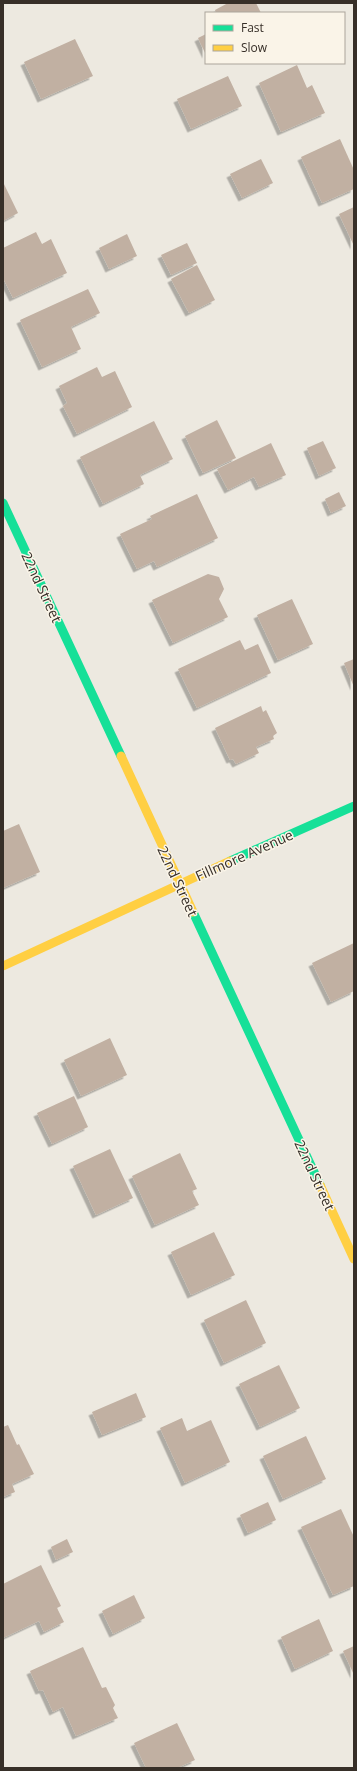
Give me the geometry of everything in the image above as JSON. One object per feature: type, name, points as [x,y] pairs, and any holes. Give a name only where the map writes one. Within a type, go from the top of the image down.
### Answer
[{"type":"street","name":"22nd Street","points":[[3,503],[354,1259]]},
{"type":"street","name":"Fillmore Avenue","points":[[3,966],[354,806]]},
{"type":"building","points":[[228,3],[256,3],[260,12],[216,12],[215,10]]},
{"type":"building","points":[[205,34],[205,53],[198,38]]},
{"type":"building","points":[[75,39],[93,76],[41,99],[24,62]]},
{"type":"building","points":[[297,65],[307,88],[312,85],[325,113],[281,132],[259,83]]},
{"type":"building","points":[[228,76],[242,106],[191,129],[177,99]]},
{"type":"building","points":[[340,139],[354,170],[354,189],[322,203],[301,157]]},
{"type":"building","points":[[261,159],[273,183],[242,198],[230,174]]},
{"type":"building","points":[[3,182],[18,213],[3,221]]},
{"type":"building","points":[[354,207],[354,246],[339,214]]},
{"type":"building","points":[[36,232],[42,244],[51,239],[67,273],[13,298],[3,278],[3,248]]},
{"type":"building","points":[[127,234],[137,256],[109,269],[99,248]]},
{"type":"building","points":[[187,243],[197,263],[171,275],[161,255]]},
{"type":"building","points":[[197,265],[215,300],[189,313],[171,279]]},
{"type":"building","points":[[88,289],[100,313],[71,327],[81,349],[42,367],[20,320]]},
{"type":"building","points":[[97,367],[102,377],[115,371],[132,407],[77,434],[63,406],[67,403],[59,386]]},
{"type":"building","points":[[217,420],[236,458],[203,473],[185,436]]},
{"type":"building","points":[[154,421],[173,459],[140,475],[144,484],[103,504],[80,457]]},
{"type":"building","points":[[323,441],[336,468],[319,476],[307,448]]},
{"type":"building","points":[[271,443],[286,475],[259,487],[254,477],[228,490],[217,469]]},
{"type":"building","points":[[339,492],[346,506],[331,513],[325,499]]},
{"type":"building","points":[[197,494],[218,538],[157,567],[154,561],[137,569],[120,534],[152,519],[150,516]]},
{"type":"building","points":[[208,574],[219,577],[224,589],[219,599],[228,617],[173,643],[152,600]]},
{"type":"building","points":[[292,599],[313,644],[278,660],[257,615]]},
{"type":"building","points":[[240,640],[245,650],[258,644],[271,673],[197,708],[178,669]]},
{"type":"building","points":[[354,659],[354,687],[344,663]]},
{"type":"building","points":[[261,706],[263,712],[266,710],[277,733],[273,736],[274,739],[256,747],[259,753],[236,764],[233,759],[230,760],[215,728]]},
{"type":"building","points":[[19,824],[40,872],[3,888],[3,831]]},
{"type":"building","points":[[354,943],[354,991],[331,1002],[312,963]]},
{"type":"building","points":[[110,1038],[127,1075],[81,1096],[64,1060]]},
{"type":"building","points":[[74,1096],[88,1127],[52,1144],[37,1113]]},
{"type":"building","points":[[110,1149],[133,1198],[96,1215],[73,1166]]},
{"type":"building","points":[[180,1153],[197,1189],[192,1191],[199,1205],[155,1225],[132,1176]]},
{"type":"building","points":[[214,1232],[235,1275],[191,1295],[171,1252]]},
{"type":"building","points":[[246,1300],[266,1343],[224,1363],[204,1320]]},
{"type":"building","points":[[279,1365],[300,1408],[260,1427],[239,1384]]},
{"type":"building","points":[[136,1393],[146,1417],[102,1435],[92,1412]]},
{"type":"building","points":[[182,1418],[187,1431],[211,1420],[230,1462],[185,1483],[160,1428]]},
{"type":"building","points":[[8,1425],[17,1445],[19,1444],[34,1474],[12,1484],[15,1492],[3,1497],[3,1427]]},
{"type":"building","points":[[306,1436],[326,1479],[283,1499],[263,1456]]},
{"type":"building","points":[[268,1502],[276,1520],[248,1533],[240,1515]]},
{"type":"building","points":[[341,1509],[354,1537],[354,1586],[333,1595],[301,1527]]},
{"type":"building","points":[[67,1539],[73,1552],[56,1560],[51,1547]]},
{"type":"building","points":[[41,1565],[61,1606],[57,1608],[64,1622],[44,1632],[39,1621],[3,1638],[3,1584]]},
{"type":"building","points":[[134,1595],[145,1618],[113,1634],[102,1611]]},
{"type":"building","points":[[319,1619],[333,1651],[295,1669],[281,1637]]},
{"type":"building","points":[[354,1646],[354,1675],[343,1651]]},
{"type":"building","points":[[83,1647],[102,1688],[106,1687],[115,1705],[113,1708],[118,1718],[76,1736],[63,1707],[53,1712],[43,1690],[39,1691],[30,1671]]},
{"type":"building","points":[[177,1723],[195,1760],[177,1768],[146,1768],[134,1743]]},
{"type":"traffic: fast","points":[[3,503],[121,756]]},
{"type":"traffic: fast","points":[[230,861],[354,806]]},
{"type":"traffic: fast","points":[[193,912],[320,1185]]},
{"type":"traffic: slow","points":[[121,756],[193,912]]},
{"type":"traffic: slow","points":[[3,966],[230,861]]},
{"type":"traffic: slow","points":[[320,1185],[354,1259]]}]
